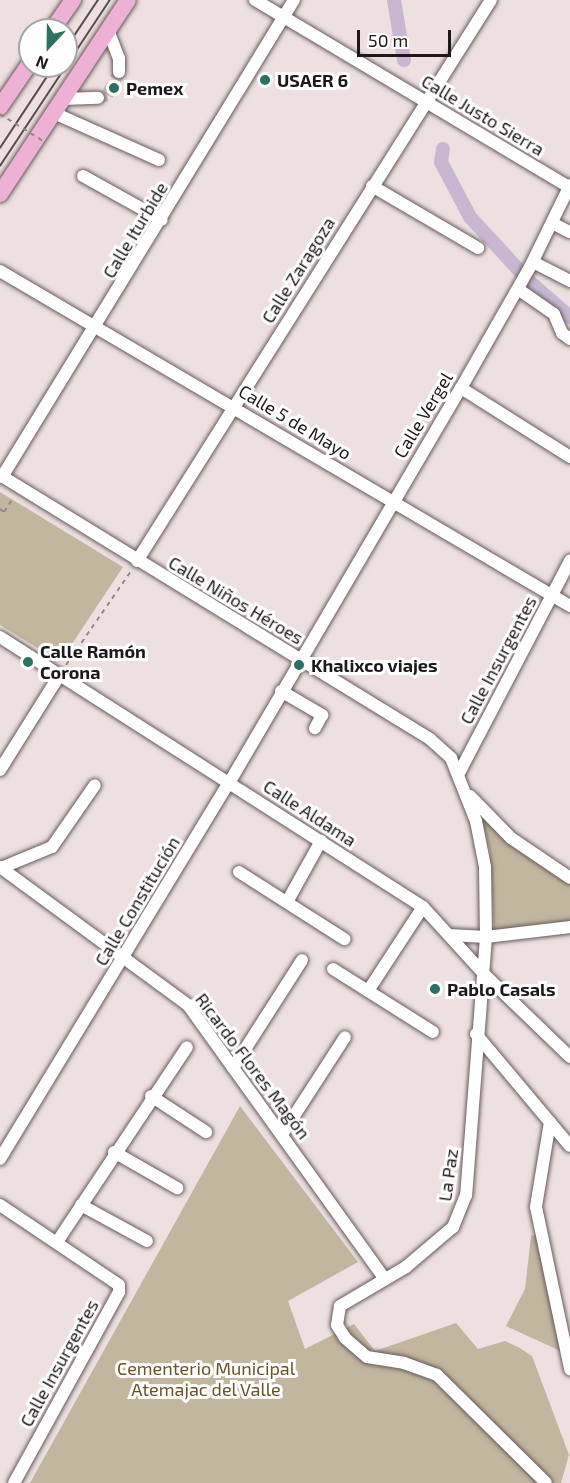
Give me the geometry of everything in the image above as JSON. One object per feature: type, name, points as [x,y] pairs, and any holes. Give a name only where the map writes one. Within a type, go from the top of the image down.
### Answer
[{"type":"main road","points":[[60,18],[73,0]]},
{"type":"main road","points":[[0,194],[128,0]]},
{"type":"main road","points":[[0,107],[20,78]]},
{"type":"street","name":"Calle Justo Sierra","points":[[255,0],[569,186]]},
{"type":"street","name":"Calle Iturbide","points":[[1,476],[97,327],[294,0]]},
{"type":"street","name":"Calle Zaragoza","points":[[137,561],[425,101],[491,0]]},
{"type":"street","points":[[108,30],[119,58],[119,72]]},
{"type":"street","points":[[58,106],[98,98]]},
{"type":"street","points":[[58,106],[159,160]]},
{"type":"street","points":[[83,176],[162,220]]},
{"type":"street","points":[[372,186],[478,248]]},
{"type":"street","name":"Calle Vergel","points":[[299,660],[532,265],[569,186]]},
{"type":"street","points":[[552,223],[570,232]]},
{"type":"street","points":[[532,265],[570,281]]},
{"type":"street","name":"Calle 5 de Mayo","points":[[0,271],[570,606]]},
{"type":"street","points":[[519,287],[554,314],[562,333],[570,339]]},
{"type":"street","points":[[461,388],[570,457]]},
{"type":"street","name":"Calle Niños Héroes","points":[[1,476],[445,749],[458,775]]},
{"type":"street","name":"Calle Insurgentes","points":[[458,775],[570,561]]},
{"type":"street","name":"Calle Aldama","points":[[0,637],[423,907],[483,973],[570,1057]]},
{"type":"street","name":"Calle Constitución","points":[[0,1159],[123,960],[229,783],[299,660]]},
{"type":"street","points":[[0,770],[59,676]]},
{"type":"street","points":[[281,691],[322,715],[315,728]]},
{"type":"street","name":"La Paz","points":[[458,775],[482,841],[486,937],[476,1034],[469,1177],[461,1212],[453,1227],[432,1247],[340,1306],[337,1324],[345,1338],[367,1357],[404,1363],[437,1375],[546,1483]]},
{"type":"street","points":[[0,868],[52,847],[95,785]]},
{"type":"street","points":[[465,790],[511,838],[570,878]]},
{"type":"street","points":[[287,902],[321,842]]},
{"type":"street","name":"Ricardo Flores Magón","points":[[0,868],[123,960],[188,1005],[283,1133],[385,1279]]},
{"type":"street","points":[[239,872],[344,939]]},
{"type":"street","points":[[368,991],[423,907]]},
{"type":"street","points":[[449,935],[486,937],[570,927]]},
{"type":"street","points":[[233,1068],[302,960]]},
{"type":"street","points":[[333,969],[433,1032]]},
{"type":"street","points":[[476,1034],[570,1146]]},
{"type":"street","points":[[283,1133],[345,1037]]},
{"type":"street","points":[[0,1205],[57,1242],[114,1152],[187,1047]]},
{"type":"street","points":[[152,1096],[206,1132]]},
{"type":"street","points":[[550,1122],[536,1207],[570,1369]]},
{"type":"street","points":[[114,1152],[177,1188]]},
{"type":"street","points":[[81,1205],[147,1241]]},
{"type":"street","name":"Calle Insurgentes","points":[[14,1483],[119,1292],[118,1285],[110,1277],[57,1242]]},
{"type":"path","points":[[0,114],[46,143]]},
{"type":"path","points":[[0,509],[4,512],[13,497]]},
{"type":"path","points":[[59,676],[137,561]]},
{"type":"green space","points":[[0,492],[123,567],[60,662],[0,625]]},
{"type":"green space","points":[[480,811],[570,880],[570,924],[494,930],[490,851]]},
{"type":"green space","name":"Cementerio Municipal Atemajac del Valle","points":[[240,1106],[358,1262],[288,1301],[305,1349],[354,1324],[375,1351],[456,1323],[478,1349],[505,1341],[518,1347],[532,1356],[569,1455],[561,1483],[30,1483]]},
{"type":"green space","points":[[539,1234],[565,1353],[506,1326],[525,1289],[531,1236]]},
{"type":"waterway","points":[[394,0],[404,60]]},
{"type":"waterway","points":[[443,149],[441,162],[470,217],[530,282],[570,317]]},
{"type":"tunnel","points":[[98,98],[107,95],[119,72]]},
{"type":"tram line","points":[[78,30],[98,0]]},
{"type":"tram line","points":[[0,166],[110,0]]},
{"type":"tram line","points":[[0,148],[46,78]]},
{"type":"place","name":"USAER 6","points":[[265,80]]},
{"type":"place","name":"Pemex","points":[[114,88]]},
{"type":"place","name":"Calle Ramón Corona","points":[[28,662]]},
{"type":"place","name":"Khalixco viajes","points":[[299,665]]},
{"type":"place","name":"Pablo Casals","points":[[435,989]]}]
